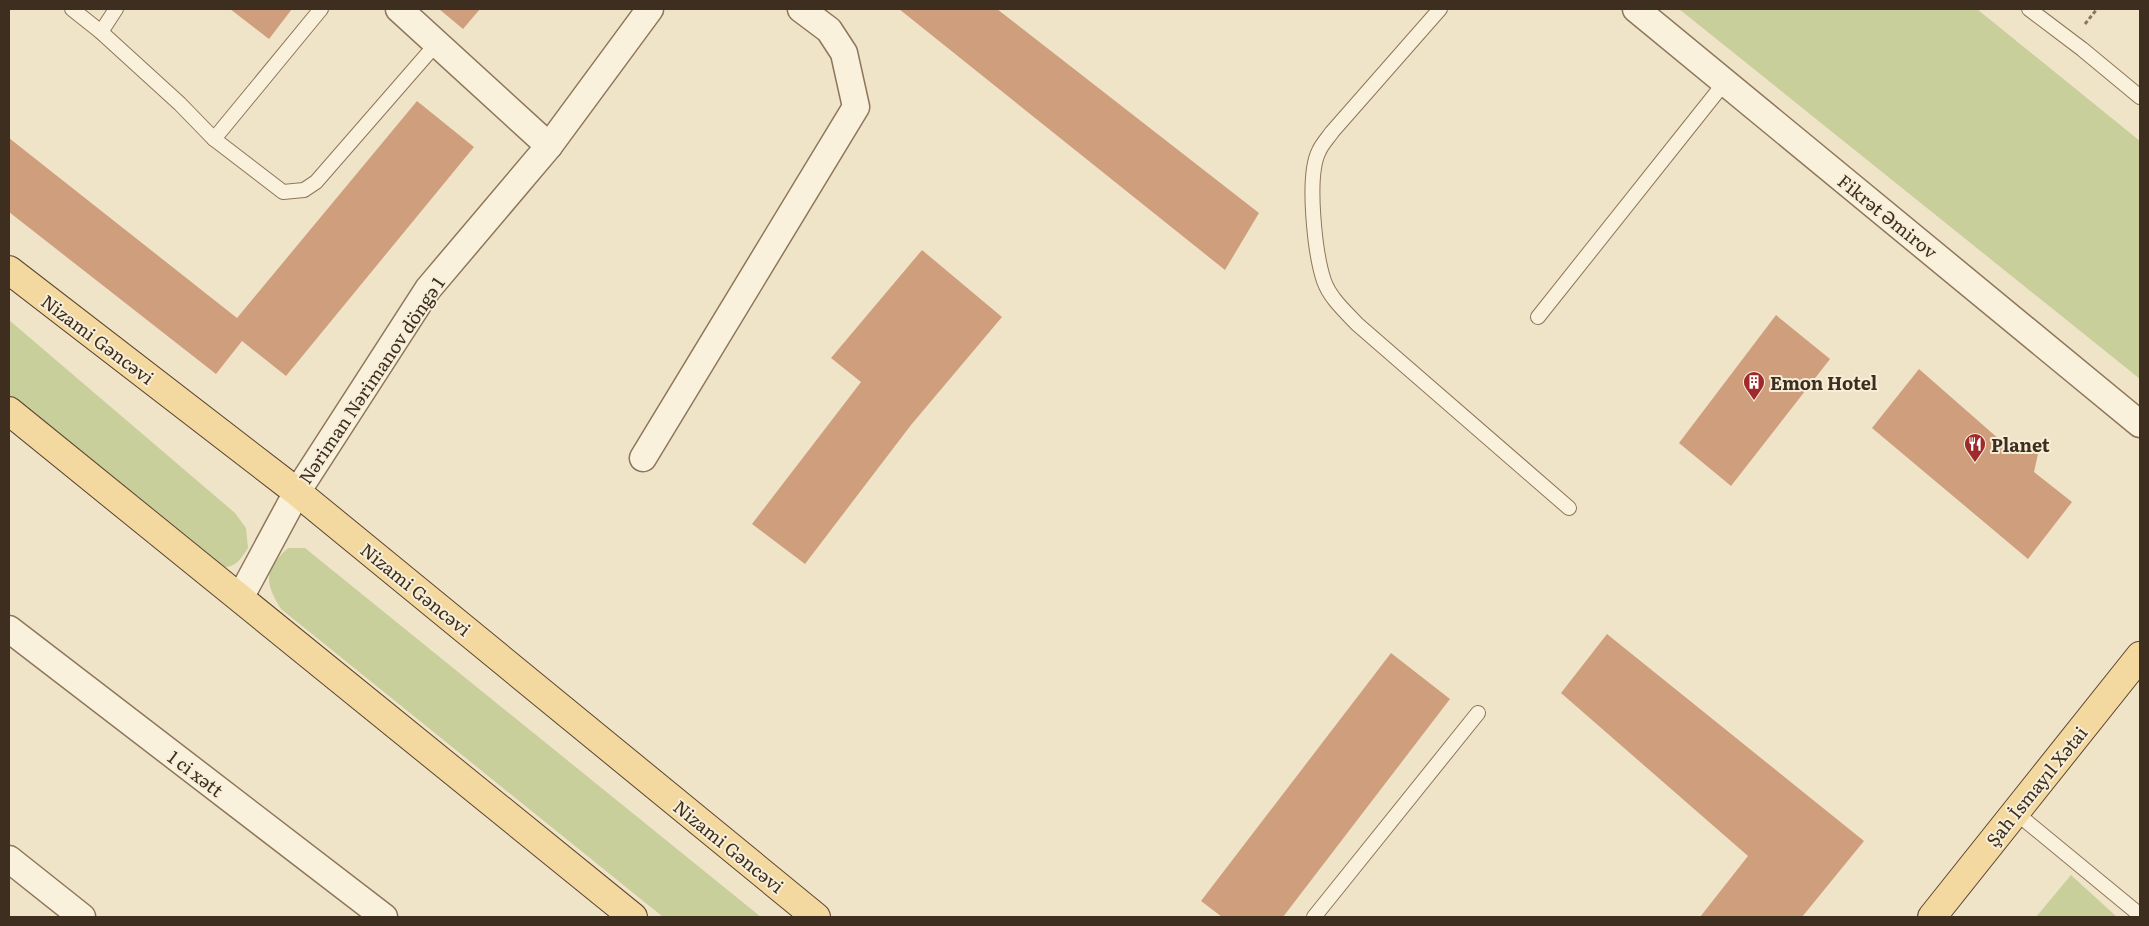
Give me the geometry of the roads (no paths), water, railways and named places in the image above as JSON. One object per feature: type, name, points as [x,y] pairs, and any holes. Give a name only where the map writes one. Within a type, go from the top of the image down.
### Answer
[{"type":"main road","name":"Nizami Gəncəvi","points":[[9,270],[297,492],[816,917]]},
{"type":"main road","points":[[9,410],[633,917]]},
{"type":"main road","name":"Şah İsmayıl Xətai","points":[[1932,917],[2140,656]]},
{"type":"street","points":[[399,9],[549,146]]},
{"type":"street","name":"Nəriman Nərimanov döngə 1","points":[[240,598],[297,492],[428,290],[549,146],[650,9]]},
{"type":"street","points":[[642,458],[856,107],[844,53],[829,30],[801,9]]},
{"type":"street","name":"Fikrət Əmirov","points":[[1636,9],[2140,424]]},
{"type":"street","name":"1 ci xətt","points":[[9,629],[384,917]]},
{"type":"street","points":[[9,859],[82,917]]},
{"type":"lane","points":[[72,9],[101,32],[180,104],[214,139],[283,192],[304,190],[316,182],[437,43]]},
{"type":"lane","points":[[101,32],[116,9]]},
{"type":"lane","points":[[214,139],[321,9]]},
{"type":"lane","points":[[1440,9],[1332,132],[1318,152],[1312,203],[1315,240],[1324,281],[1332,296],[1357,324],[1570,508]]},
{"type":"lane","points":[[2029,9],[2082,49],[2140,97]]},
{"type":"lane","points":[[1538,317],[1725,82]]},
{"type":"lane","points":[[1314,917],[1478,713]]},
{"type":"lane","points":[[2015,812],[2140,915]]},
{"type":"place","name":"Emon Hotel","points":[[1754,401]]},
{"type":"place","name":"Planet","points":[[1975,463]]}]
